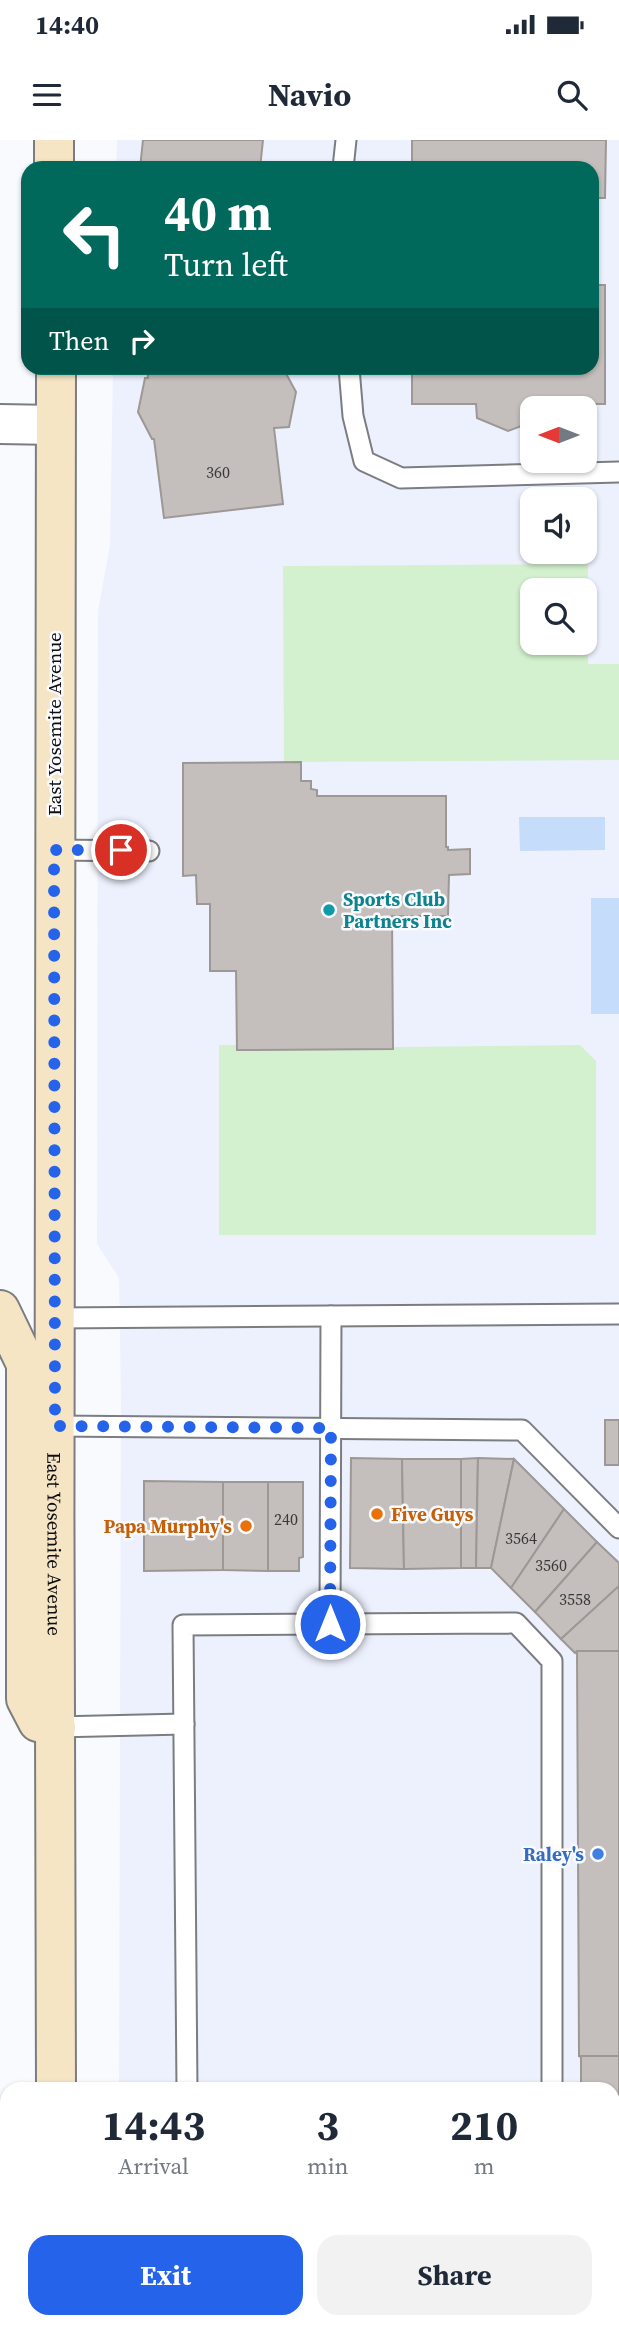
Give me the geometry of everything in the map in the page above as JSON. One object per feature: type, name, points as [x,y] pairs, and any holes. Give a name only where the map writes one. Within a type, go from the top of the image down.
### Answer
[{"type":"main road","points":[[54,140],[54,161]]},
{"type":"main road","name":"East Yosemite Avenue","points":[[56,375],[56,2082]]},
{"type":"main road","points":[[0,1310],[26,1364],[26,1699],[38,1722],[56,1727]]},
{"type":"street","points":[[0,424],[55,425]]},
{"type":"lane","points":[[344,161],[346,140]]},
{"type":"lane","points":[[350,375],[353,416],[364,461],[401,478],[619,472]]},
{"type":"lane","points":[[54,850],[149,851]]},
{"type":"lane","points":[[55,1318],[619,1314]]},
{"type":"lane","points":[[330,1624],[331,1316]]},
{"type":"lane","points":[[55,1426],[522,1430],[619,1528]]},
{"type":"lane","points":[[187,2082],[183,1625],[516,1623],[552,1661],[552,2082]]},
{"type":"lane","points":[[56,1727],[184,1724]]},
{"type":"shaded area","points":[[117,140],[619,140],[619,2082],[119,2082],[121,1401],[119,1278],[97,1244],[98,611],[110,545],[113,375],[599,375],[599,161],[116,161]]},
{"type":"green space","points":[[588,564],[588,578],[520,578],[520,655],[588,655],[588,664],[619,664],[619,760],[284,762],[283,566]]},
{"type":"green space","points":[[219,1045],[236,1045],[237,1049],[580,1045],[596,1061],[596,1235],[219,1235]]},
{"type":"water","points":[[519,817],[605,817],[605,850],[520,851]]},
{"type":"water","points":[[591,898],[619,898],[619,1014],[591,1014]]},
{"type":"building","points":[[143,140],[263,140],[261,161],[141,161]]},
{"type":"building","points":[[412,140],[606,140],[605,198],[599,198],[599,161],[412,161]]},
{"type":"building","points":[[599,285],[605,285],[605,404],[597,404],[597,396],[520,396],[520,426],[508,431],[477,418],[476,404],[412,404],[412,375],[599,375]]},
{"type":"building","points":[[148,375],[287,375],[296,392],[289,427],[274,428],[283,504],[164,518],[154,439],[138,412],[145,378],[148,378]]},
{"type":"building","name":"Sports Club Partners Inc","points":[[301,762],[301,781],[311,781],[311,789],[317,790],[317,796],[446,796],[446,847],[448,850],[470,849],[470,874],[449,875],[448,916],[392,916],[393,1049],[237,1050],[236,971],[210,971],[210,904],[197,904],[196,875],[183,876],[183,763]]},
{"type":"building","points":[[605,1420],[619,1420],[619,1465],[605,1465]]},
{"type":"building","name":"Five Guys","points":[[351,1458],[402,1459],[404,1569],[350,1568]]},
{"type":"building","points":[[478,1458],[476,1568],[461,1568],[461,1459]]},
{"type":"building","points":[[478,1458],[514,1459],[491,1568],[476,1568]]},
{"type":"building","points":[[402,1459],[461,1459],[461,1568],[404,1569]]},
{"type":"building","points":[[514,1459],[564,1509],[511,1588],[491,1568]]},
{"type":"building","points":[[144,1481],[223,1482],[223,1570],[144,1571]]},
{"type":"building","name":"Papa Murphy's","points":[[223,1482],[268,1482],[268,1571],[223,1570]]},
{"type":"building","points":[[268,1482],[303,1482],[303,1557],[299,1558],[299,1571],[268,1571]]},
{"type":"building","points":[[564,1509],[597,1542],[535,1612],[511,1588]]},
{"type":"building","points":[[597,1542],[619,1563],[619,1586],[561,1639],[535,1612]]},
{"type":"building","points":[[619,1586],[619,1651],[575,1653],[561,1639]]},
{"type":"building","name":"Raley's","points":[[577,1651],[619,1651],[619,2056],[579,2056]]},
{"type":"building","points":[[579,2056],[619,2056],[619,2082],[581,2082]]},
{"type":"place","name":"Sports Club Partners Inc","points":[[329,910]]},
{"type":"place","name":"Five Guys","points":[[377,1514]]},
{"type":"place","name":"Papa Murphy's","points":[[246,1526]]},
{"type":"place","name":"Raley's","points":[[598,1854]]},
{"type":"route","points":[[121,850],[54,850],[55,1426],[331,1428],[330,1624]]}]
